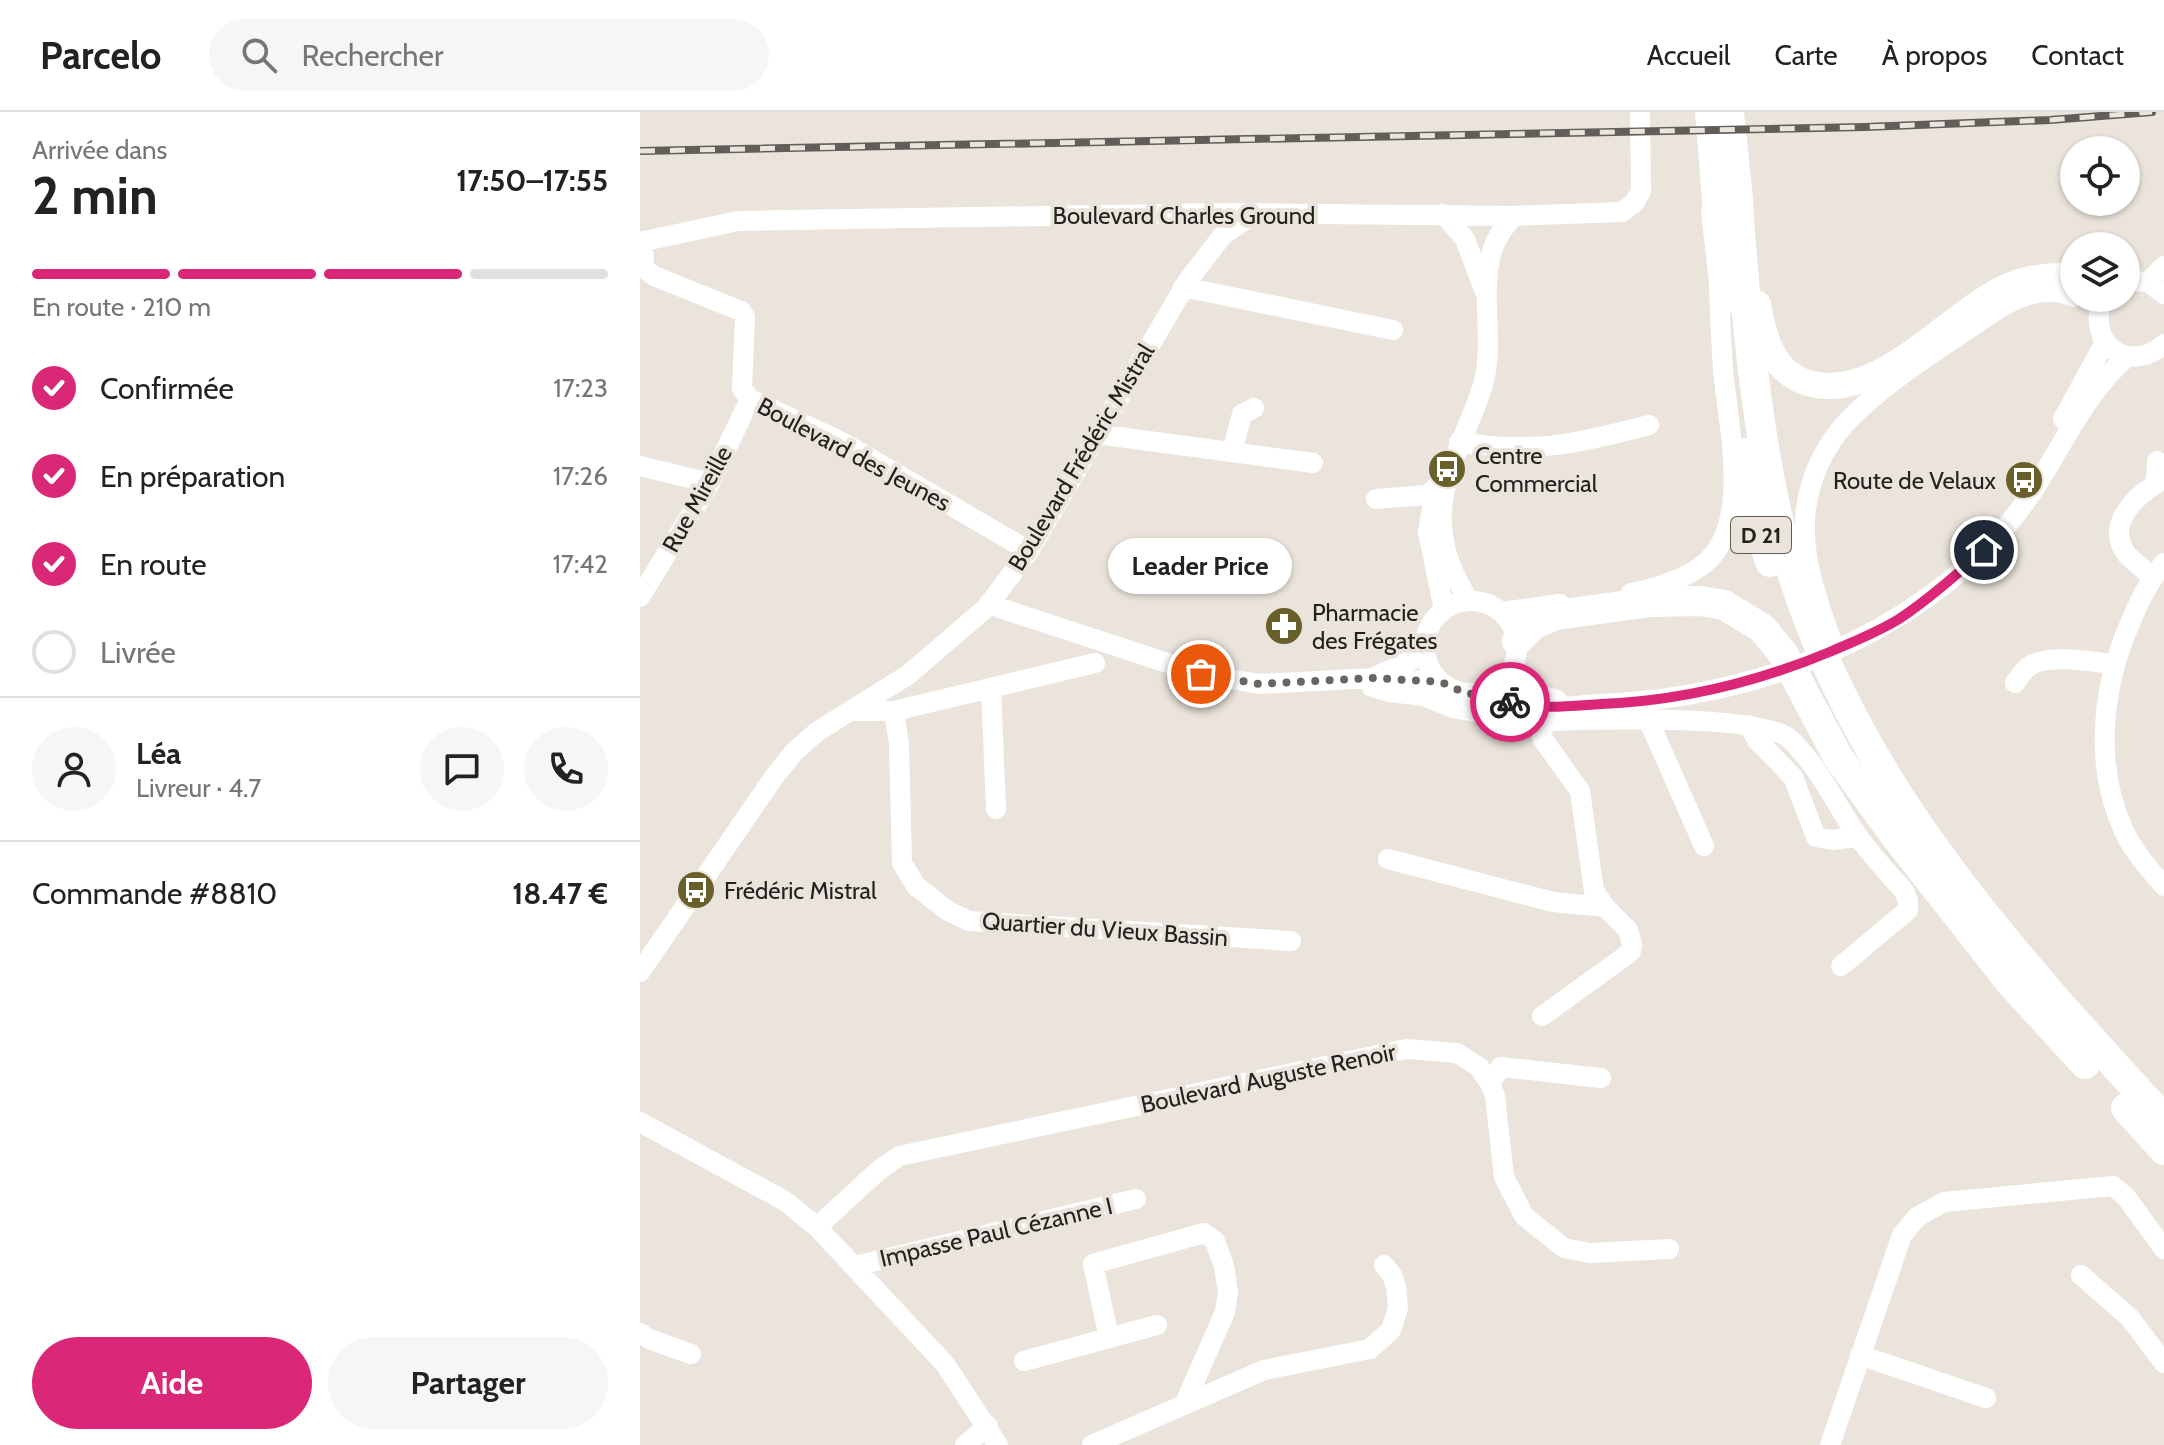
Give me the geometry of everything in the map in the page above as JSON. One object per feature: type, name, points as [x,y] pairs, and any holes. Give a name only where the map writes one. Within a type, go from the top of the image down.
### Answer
[{"type":"highway","name":"D 21","points":[[1736,180],[1757,403],[1781,530],[1813,628],[1849,712],[1925,835],[2161,1141]]},
{"type":"highway","name":"D 21","points":[[1716,212],[1739,422],[1756,516],[1777,589],[1812,683],[1836,735],[1893,833]]},
{"type":"highway","points":[[1517,641],[1534,624],[1556,615],[1651,602],[1701,601],[1724,605],[1762,628],[1784,655],[1838,757],[1893,833],[2010,982],[2161,1141]]},
{"type":"main road","name":"D 21","points":[[1708,112],[1716,212]]},
{"type":"main road","name":"D 21","points":[[1731,112],[1736,180]]},
{"type":"main road","points":[[1736,180],[1763,335],[1777,362],[1794,377],[1807,383],[1832,387],[1867,379],[2005,287],[2039,277],[2060,276]]},
{"type":"street","name":"Boulevard Charles Ground","points":[[642,242],[738,221],[1221,213],[1604,215],[1622,212],[1635,202],[1641,191],[1640,112]]},
{"type":"street","name":"D 21","points":[[1501,612],[1651,589],[1705,564],[1722,538],[1732,503],[1733,477],[1723,366],[1716,212]]},
{"type":"street","name":"Boulevard Frédéric Mistral","points":[[640,972],[795,751],[818,731],[908,675],[988,604],[1029,551],[1186,283],[1221,213]]},
{"type":"street","name":"Boulevard Frédéric Mistral","points":[[1186,283],[1223,235],[1254,214]]},
{"type":"street","points":[[1443,214],[1465,239],[1487,296]]},
{"type":"street","points":[[1444,610],[1428,532],[1432,505],[1484,381],[1489,352],[1487,296],[1495,243],[1513,216]]},
{"type":"street","name":"Boulevard des Jeunes","points":[[642,242],[642,273],[741,311],[745,317],[742,389],[750,399],[846,444],[1029,551]]},
{"type":"street","points":[[2156,288],[2164,266]]},
{"type":"street","points":[[1186,283],[1393,330]]},
{"type":"street","points":[[1872,752],[1826,626],[1805,552],[1810,487],[1820,460],[1841,428],[1872,397],[2014,300],[2032,294],[2060,293]]},
{"type":"street","points":[[2100,312],[2099,330],[2105,342],[2117,352],[2142,356],[2161,350]]},
{"type":"street","points":[[1916,606],[1993,523],[2020,486],[2058,427],[2105,342]]},
{"type":"street","points":[[1544,709],[1661,701],[1723,689],[1815,658],[1898,619],[1952,579],[2010,521],[2050,465],[2103,380],[2128,356]]},
{"type":"street","name":"Rue Mireille","points":[[640,597],[710,483],[750,399]]},
{"type":"street","points":[[1232,452],[1242,414],[1254,408]]},
{"type":"street","points":[[1458,447],[1534,449],[1585,442],[1649,425]]},
{"type":"street","points":[[1097,434],[1313,463]]},
{"type":"street","points":[[1458,447],[1442,507],[1442,527],[1453,576],[1469,601]]},
{"type":"street","points":[[2157,461],[2156,484],[2127,505],[2121,531],[2122,546],[2128,555],[2158,570],[2114,664],[2106,708],[2104,749],[2111,792],[2124,831],[2144,864],[2164,886]]},
{"type":"street","points":[[640,466],[710,483]]},
{"type":"street","points":[[1376,499],[1427,495],[1439,485]]},
{"type":"street","points":[[1441,682],[1428,665],[1425,654],[1429,628],[1444,610],[1456,603],[1480,602],[1501,612],[1514,630],[1517,641],[1516,657],[1510,671],[1501,682],[1475,693]]},
{"type":"street","points":[[988,604],[1201,674],[1259,684],[1363,679],[1441,682],[1463,692],[1544,709],[1749,725],[1788,736],[1811,762],[1858,837],[1904,891],[1908,901],[1908,910],[1841,966]]},
{"type":"street","points":[[1363,679],[1425,654]]},
{"type":"street","points":[[2015,683],[2029,666],[2044,661],[2114,664]]},
{"type":"street","points":[[851,711],[894,711],[1095,663]]},
{"type":"street","points":[[1510,671],[1544,709],[1542,738],[1580,791],[1594,891],[1628,930],[1632,944],[1631,951],[1542,1016]]},
{"type":"street","points":[[1363,679],[1389,692],[1424,696],[1502,723]]},
{"type":"street","points":[[991,688],[996,809]]},
{"type":"street","name":"Quartier du Vieux Bassin","points":[[894,711],[899,744],[902,863],[916,886],[948,911],[969,921],[1291,941]]},
{"type":"street","points":[[1648,719],[1704,846]]},
{"type":"street","points":[[1749,725],[1757,740],[1793,777],[1816,837],[1832,840],[1858,837]]},
{"type":"street","points":[[1388,859],[1553,902],[1605,907]]},
{"type":"street","points":[[1553,902],[1592,876]]},
{"type":"street","name":"Boulevard Auguste Renoir","points":[[817,1227],[879,1170],[899,1156],[1406,1049],[1457,1053],[1479,1067],[1490,1083]]},
{"type":"street","points":[[1601,1078],[1501,1067],[1490,1083],[1495,1096],[1504,1177],[1524,1216],[1564,1248],[1590,1253],[1669,1249]]},
{"type":"street","points":[[640,1122],[785,1201],[817,1227],[945,1364],[998,1445]]},
{"type":"street","points":[[1830,1445],[1902,1235],[1917,1217],[1944,1202],[2113,1186],[2126,1197],[2164,1249]]},
{"type":"street","name":"Impasse Paul Cézanne I","points":[[855,1266],[1136,1199]]},
{"type":"street","points":[[1109,1338],[1093,1264],[1190,1235],[1204,1233],[1215,1241],[1224,1266],[1228,1293],[1225,1312],[1184,1405]]},
{"type":"street","points":[[1092,1445],[1264,1370],[1370,1349],[1391,1330],[1398,1308],[1396,1287],[1384,1265]]},
{"type":"street","points":[[2081,1275],[2130,1318],[2164,1363]]},
{"type":"street","points":[[1024,1361],[1157,1325]]},
{"type":"street","points":[[640,1333],[691,1354]]},
{"type":"street","points":[[1860,1355],[1986,1398]]},
{"type":"street","points":[[965,1445],[988,1426]]},
{"type":"railway","points":[[640,151],[1865,127],[2050,120],[2152,112]]},
{"type":"way so far","points":[[1201,674],[1259,684],[1373,678],[1441,682],[1451,689],[1510,702]]},
{"type":"place","name":"Centre Commercial","points":[[1447,469]]},
{"type":"place","name":"Route de Velaux","points":[[2024,480]]},
{"type":"place","name":"Pharmacie des Frégates","points":[[1284,626]]},
{"type":"place","name":"Leader Price","points":[[1201,674]]},
{"type":"place","name":"Frédéric Mistral","points":[[696,890]]},
{"type":"route","points":[[1510,702],[1558,708],[1661,701],[1723,689],[1762,677],[1815,658],[1898,619],[1952,579],[1984,550]]}]
